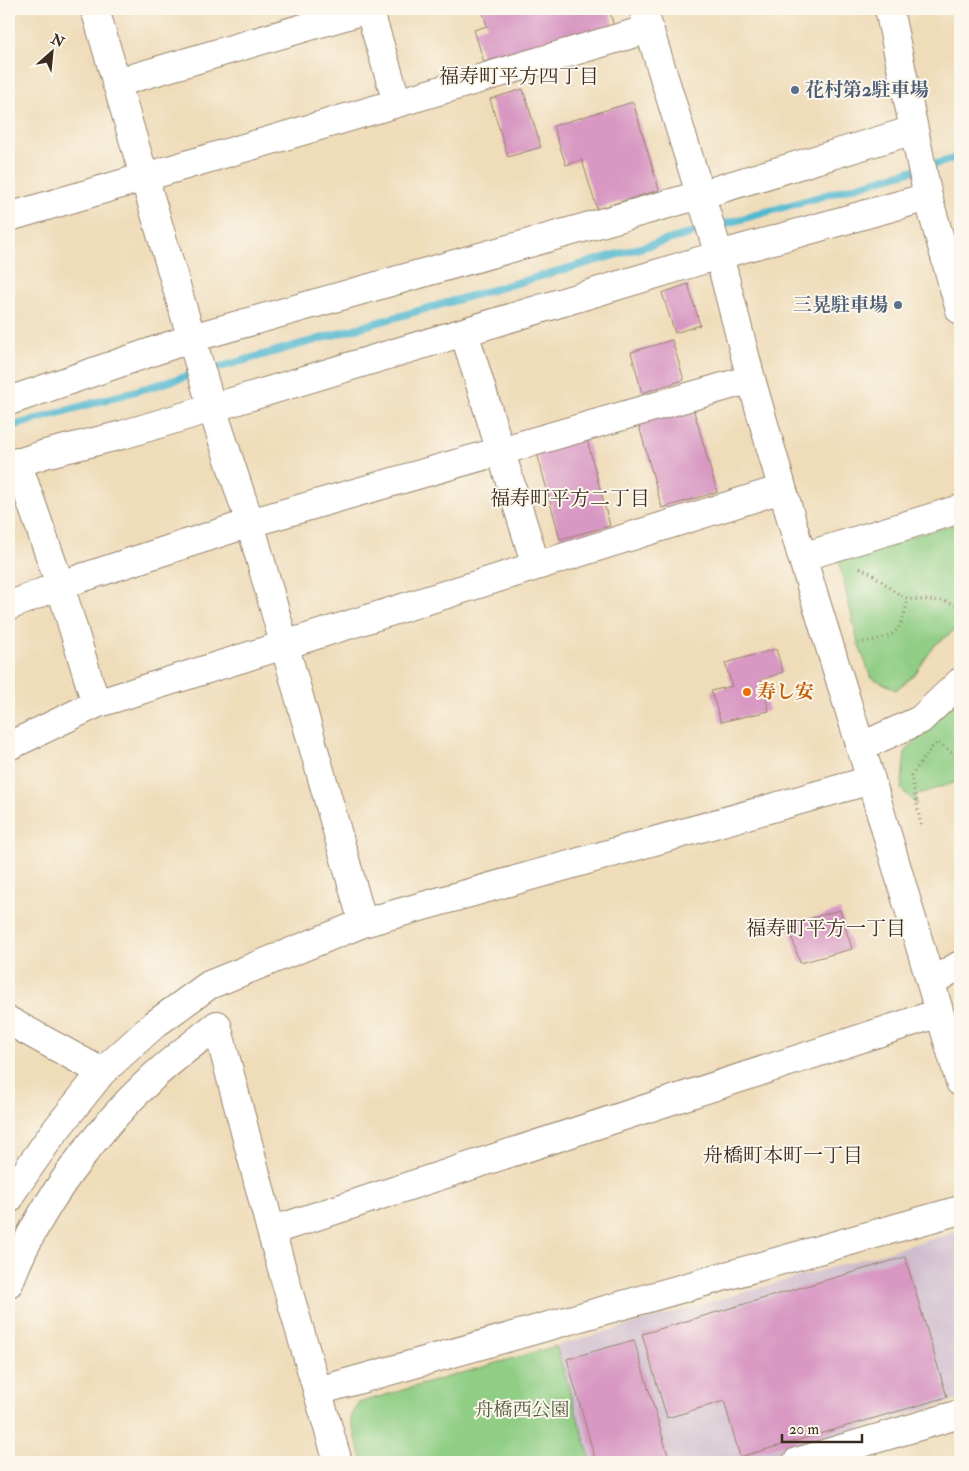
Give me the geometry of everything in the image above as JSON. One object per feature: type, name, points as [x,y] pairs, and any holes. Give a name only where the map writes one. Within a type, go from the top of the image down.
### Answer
[{"type":"street","points":[[95,9],[210,401],[250,523],[363,924]]},
{"type":"street","points":[[116,83],[369,9],[397,102]]},
{"type":"street","points":[[889,9],[926,191],[960,310]]},
{"type":"street","points":[[9,216],[397,102],[646,19],[717,250],[751,379],[802,557],[932,982],[939,1013],[960,1082]]},
{"type":"street","points":[[9,401],[194,347],[703,205],[916,141]]},
{"type":"street","points":[[96,704],[60,585],[13,464],[210,401],[464,332],[717,250],[926,191]]},
{"type":"street","points":[[464,332],[499,452],[536,566]]},
{"type":"street","points":[[9,606],[60,585],[250,523],[751,379]]},
{"type":"street","points":[[9,746],[96,704],[782,488]]},
{"type":"street","points":[[802,557],[960,509]]},
{"type":"street","points":[[860,747],[920,720],[960,682]]},
{"type":"street","points":[[9,1199],[51,1136],[102,1072],[155,1024],[209,985],[363,924],[871,780]]},
{"type":"street","points":[[932,982],[960,966]]},
{"type":"street","points":[[272,1231],[939,1013]]},
{"type":"street","points":[[9,1021],[102,1072]]},
{"type":"street","points":[[9,1283],[42,1216],[73,1167],[115,1117],[152,1078],[217,1025],[272,1231],[338,1462]]},
{"type":"street","points":[[318,1391],[960,1210]]},
{"type":"street","points":[[797,1462],[960,1414]]},
{"type":"path","points":[[855,566],[871,573],[894,591],[908,599],[944,601],[960,606]]},
{"type":"path","points":[[858,643],[884,639],[896,633],[904,620],[908,599]]},
{"type":"path","points":[[921,825],[911,776],[938,742],[960,760]]},
{"type":"shaded area","points":[[960,1231],[960,1399],[744,1462],[591,1462],[556,1346]]},
{"type":"green space","points":[[960,523],[960,626],[935,645],[915,674],[896,690],[871,677],[858,643],[838,557]]},
{"type":"green space","points":[[960,693],[960,781],[915,795],[917,805],[901,789],[905,752]]},
{"type":"green space","name":"舟橋西公園","points":[[556,1346],[591,1462],[363,1462],[350,1417],[358,1403]]},
{"type":"building","points":[[482,9],[609,9],[614,27],[484,62],[474,30],[487,26]]},
{"type":"building","points":[[523,89],[541,147],[508,157],[490,99]]},
{"type":"building","points":[[633,102],[659,190],[597,209],[582,160],[566,165],[553,126]]},
{"type":"building","points":[[688,284],[700,325],[675,333],[662,293]]},
{"type":"building","points":[[672,340],[684,380],[642,393],[631,352]]},
{"type":"building","points":[[692,404],[717,492],[662,508],[637,419]]},
{"type":"building","points":[[586,436],[610,526],[560,539],[536,449]]},
{"type":"building","points":[[776,649],[783,672],[761,680],[769,711],[721,722],[711,691],[732,686],[725,663]]},
{"type":"building","points":[[840,910],[852,949],[800,963],[788,925]]},
{"type":"building","points":[[905,1257],[947,1397],[740,1457],[724,1401],[667,1418],[642,1334]]},
{"type":"building","points":[[634,1340],[670,1462],[596,1462],[567,1359]]},
{"type":"waterway","points":[[9,427],[960,157]]},
{"type":"place","name":"花村第2駐車場","points":[[795,90]]},
{"type":"place","name":"三晃駐車場","points":[[898,305]]},
{"type":"place","name":"寿し安","points":[[747,692]]},
{"type":"district","name":"福寿町平方四丁目","points":[[519,76]]},
{"type":"district","name":"福寿町平方二丁目","points":[[570,498]]},
{"type":"district","name":"福寿町平方一丁目","points":[[826,928]]},
{"type":"district","name":"舟橋町本町一丁目","points":[[783,1155]]}]
